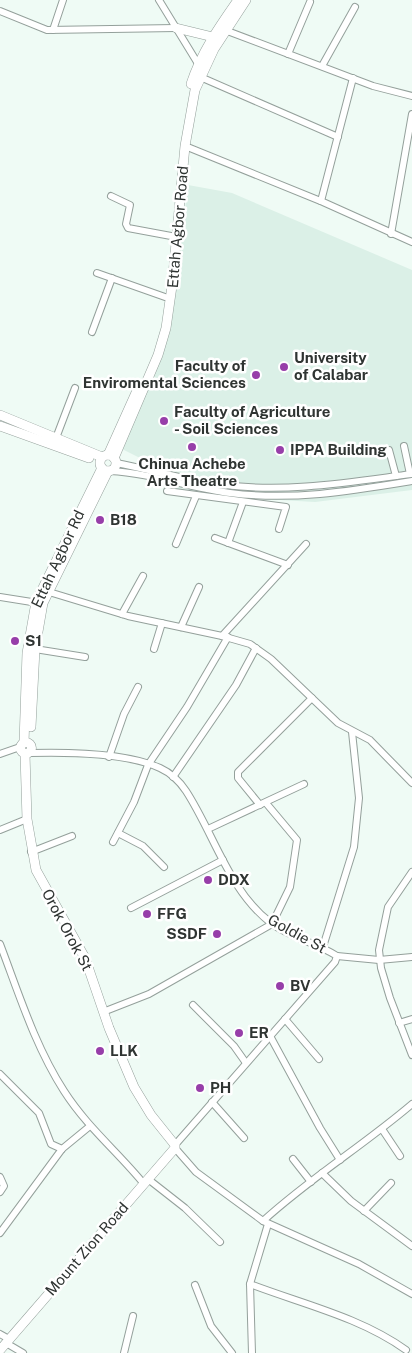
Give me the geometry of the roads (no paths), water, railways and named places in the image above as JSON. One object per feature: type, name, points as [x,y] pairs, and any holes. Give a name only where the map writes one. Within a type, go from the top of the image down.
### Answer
[{"type":"main road","name":"Ettah Agbor Road","points":[[107,463],[158,355],[166,328],[172,286],[185,146],[192,101],[199,71],[238,0]]},
{"type":"main road","name":"Ettah Agbor Road","points":[[107,463],[154,350],[165,297],[185,109],[213,37],[246,0]]},
{"type":"main road","points":[[176,28],[213,37]]},
{"type":"main road","points":[[0,415],[56,438],[107,463]]},
{"type":"main road","points":[[0,426],[107,463]]},
{"type":"main road","name":"Ettah Agbor Rd","points":[[26,749],[40,603],[48,592],[107,463]]},
{"type":"main road","name":"Ettah Agbor Rd","points":[[26,749],[27,652],[40,603],[107,463]]},
{"type":"main road","name":"Orok Orok St","points":[[26,749],[26,819],[31,852],[41,882],[85,958],[103,1012],[134,1087],[151,1115],[175,1146]]},
{"type":"main road","name":"Mount Zion Road","points":[[5,1344],[175,1146]]},
{"type":"street","points":[[53,30],[63,0]]},
{"type":"street","points":[[162,1],[199,71],[338,137]]},
{"type":"street","points":[[288,54],[310,2]]},
{"type":"street","points":[[322,66],[355,7]]},
{"type":"street","points":[[0,11],[42,30],[176,28]]},
{"type":"street","points":[[222,29],[353,78],[412,96]]},
{"type":"street","points":[[322,201],[353,78]]},
{"type":"street","points":[[391,234],[412,114]]},
{"type":"street","points":[[185,146],[322,201],[412,242]]},
{"type":"street","points":[[110,196],[130,205],[126,224],[128,228],[171,236]]},
{"type":"street","points":[[97,273],[165,297]]},
{"type":"street","points":[[92,332],[112,278]]},
{"type":"street","points":[[56,438],[75,388]]},
{"type":"street","points":[[404,446],[411,476]]},
{"type":"street","points":[[390,450],[396,476]]},
{"type":"street","points":[[107,463],[194,481],[246,487],[317,486],[396,476],[411,476]]},
{"type":"street","points":[[107,463],[134,474],[214,491],[269,496],[341,493],[411,476]]},
{"type":"street","points":[[166,491],[286,507],[279,528]]},
{"type":"street","points":[[176,544],[196,496]]},
{"type":"street","points":[[228,543],[243,502]]},
{"type":"street","points":[[215,538],[288,565]]},
{"type":"street","points":[[113,842],[134,802],[148,765],[187,707],[225,636],[306,544]]},
{"type":"street","points":[[122,614],[142,576]]},
{"type":"street","points":[[181,627],[199,587]]},
{"type":"street","points":[[48,592],[122,614],[225,636],[256,648],[338,723],[370,740],[412,783]]},
{"type":"street","points":[[0,597],[40,603]]},
{"type":"street","points":[[154,648],[162,623]]},
{"type":"street","points":[[173,777],[221,710],[256,648]]},
{"type":"street","points":[[35,649],[85,658]]},
{"type":"street","points":[[109,757],[121,721],[138,686]]},
{"type":"street","points":[[103,1012],[149,994],[272,924],[290,887],[298,840],[238,778],[238,772],[312,698]]},
{"type":"street","points":[[322,950],[354,846],[359,798],[352,732]]},
{"type":"street","name":"Goldie St","points":[[2,754],[26,749],[109,757],[161,768],[173,777],[186,791],[223,860],[244,894],[272,924],[337,956],[335,962],[175,1146]]},
{"type":"street","points":[[208,829],[304,784]]},
{"type":"street","points":[[0,830],[26,819]]},
{"type":"street","points":[[118,833],[143,846],[164,867]]},
{"type":"street","points":[[31,852],[72,836]]},
{"type":"street","points":[[131,908],[223,860]]},
{"type":"street","points":[[412,872],[388,907],[381,935],[379,960],[399,1024],[412,1055]]},
{"type":"street","points":[[0,944],[35,1036],[65,1093],[90,1126],[146,1182],[185,1208],[220,1242]]},
{"type":"street","points":[[337,956],[379,960],[412,957]]},
{"type":"street","points":[[193,1006],[234,1046],[246,1063]]},
{"type":"street","points":[[285,1019],[319,1059]]},
{"type":"street","points":[[399,1024],[412,1019]]},
{"type":"street","points":[[270,1036],[320,1128],[340,1160]]},
{"type":"street","points":[[0,1074],[39,1113],[51,1144],[62,1149]]},
{"type":"street","points":[[212,1102],[244,1138]]},
{"type":"street","points":[[252,1353],[250,1284],[266,1222],[311,1182],[412,1104]]},
{"type":"street","points":[[0,1233],[62,1149],[90,1126]]},
{"type":"street","points":[[382,1129],[400,1156]]},
{"type":"street","points":[[175,1146],[196,1172],[266,1222],[359,1264],[412,1294]]},
{"type":"street","points":[[293,1160],[311,1182]]},
{"type":"street","points":[[322,1174],[364,1211],[412,1246]]},
{"type":"street","points":[[0,1176],[4,1186],[0,1192]]},
{"type":"street","points":[[364,1211],[391,1183]]},
{"type":"street","points":[[250,1284],[344,1318],[382,1335],[406,1351],[412,1344]]},
{"type":"street","points":[[195,1285],[211,1326],[232,1353]]},
{"type":"street","points":[[124,1353],[133,1316]]},
{"type":"street","points":[[0,1334],[5,1344],[23,1353]]},
{"type":"place","name":"University of Calabar","points":[[284,367]]},
{"type":"place","name":"Faculty of Enviromental Sciences","points":[[256,375]]},
{"type":"place","name":"Faculty of Agriculture - Soil Sciences","points":[[164,421]]},
{"type":"place","name":"Chinua Achebe Arts Theatre","points":[[192,447]]},
{"type":"place","name":"IPPA Building","points":[[280,450]]},
{"type":"place","name":"B18","points":[[100,520]]},
{"type":"place","name":"S1","points":[[15,641]]},
{"type":"place","name":"DDX","points":[[208,880]]},
{"type":"place","name":"FFG","points":[[147,914]]},
{"type":"place","name":"SSDF","points":[[217,934]]},
{"type":"place","name":"BV","points":[[280,986]]},
{"type":"place","name":"ER","points":[[239,1033]]},
{"type":"place","name":"LLK","points":[[100,1051]]},
{"type":"place","name":"PH","points":[[200,1088]]}]
